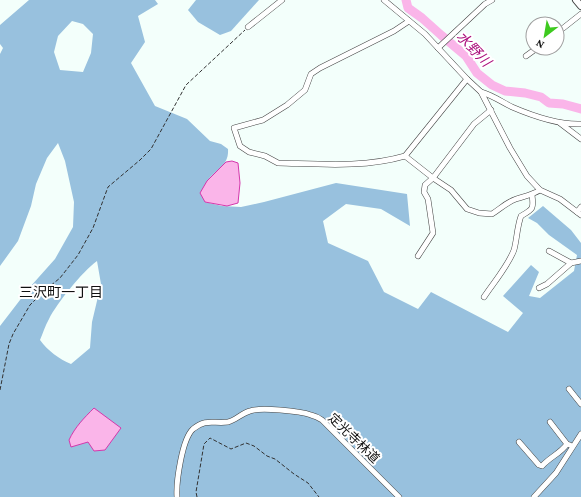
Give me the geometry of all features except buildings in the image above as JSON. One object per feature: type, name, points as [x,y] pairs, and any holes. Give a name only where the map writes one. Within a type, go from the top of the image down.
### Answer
[{"type":"street","points":[[248,27],[282,0]]},
{"type":"street","points":[[384,0],[439,47],[467,80],[481,92],[516,160],[527,176],[540,190],[560,199],[579,213],[581,207]]},
{"type":"street","points":[[439,47],[483,2],[492,0]]},
{"type":"street","points":[[576,0],[581,6]]},
{"type":"street","points":[[565,27],[581,14]]},
{"type":"street","points":[[409,21],[394,31],[311,74],[305,90],[287,105],[263,120],[234,128],[240,146],[249,152],[265,156],[278,163],[369,163],[392,160],[405,156],[467,80]]},
{"type":"street","points":[[481,92],[512,106],[560,123],[581,124]]},
{"type":"street","points":[[418,256],[433,233],[428,199],[424,192],[424,185],[432,178],[474,124],[491,110]]},
{"type":"street","points":[[560,123],[581,139]]},
{"type":"street","points":[[405,156],[432,178],[451,190],[467,209],[479,213],[492,214],[507,203],[532,195],[540,190]]},
{"type":"street","points":[[484,297],[514,249],[517,229],[521,216],[534,206],[532,195]]},
{"type":"street","points":[[550,251],[571,263]]},
{"type":"street","points":[[539,288],[547,284],[571,263],[581,261]]},
{"type":"street","points":[[569,390],[581,404]]},
{"type":"street","name":"定光寺林道","points":[[177,497],[179,470],[188,436],[193,430],[202,423],[208,421],[229,422],[250,410],[265,408],[310,414],[322,420],[399,497]]},
{"type":"street","points":[[550,422],[568,444],[573,447]]},
{"type":"street","points":[[534,497],[556,473],[581,434]]},
{"type":"street","points":[[519,442],[539,465],[542,466],[562,451],[568,444]]},
{"type":"path","points":[[0,390],[9,344],[13,334],[30,305],[60,278],[78,255],[93,228],[108,187],[140,160],[150,149],[186,85],[248,27]]},
{"type":"path","points":[[197,497],[196,492],[204,444],[210,438],[232,449],[246,443],[254,446],[267,456],[282,463],[294,474],[308,482],[319,497]]},
{"type":"shaded area","points":[[29,0],[155,0],[158,4],[138,16],[145,42],[131,63],[155,106],[187,119],[210,141],[221,144],[228,149],[227,159],[207,182],[205,202],[222,206],[241,207],[336,183],[407,194],[410,226],[381,209],[346,204],[323,221],[328,243],[368,261],[384,292],[418,309],[431,292],[508,332],[523,313],[503,296],[531,265],[539,272],[529,296],[540,298],[574,271],[577,255],[549,235],[537,223],[528,218],[543,206],[571,230],[581,243],[581,497],[0,497],[0,326],[30,287],[55,259],[73,227],[74,202],[65,161],[58,143],[47,158],[36,184],[31,206],[18,241],[0,266],[0,54],[3,48],[0,44],[0,25]],"holes":[[[72,21],[83,24],[93,34],[91,53],[83,72],[60,70],[54,52],[58,36]],[[97,261],[101,284],[92,322],[90,348],[71,364],[54,354],[40,340],[53,312],[70,288]]]},
{"type":"shaded area","points":[[196,0],[259,0],[231,31],[220,35],[198,22],[188,10]]},
{"type":"shaded area","points":[[232,161],[238,163],[240,183],[238,203],[227,206],[205,202],[200,193],[207,181],[226,162]]},
{"type":"shaded area","points":[[94,408],[121,428],[105,450],[94,451],[88,442],[71,447],[69,440],[71,435]]},
{"type":"waterway","name":"水野川","points":[[406,0],[408,8],[422,18],[466,56],[477,73],[492,85],[505,91],[525,93],[541,97],[549,103],[563,104],[581,109]]},
{"type":"district","name":"三沢町一丁目","points":[[61,292]]}]
